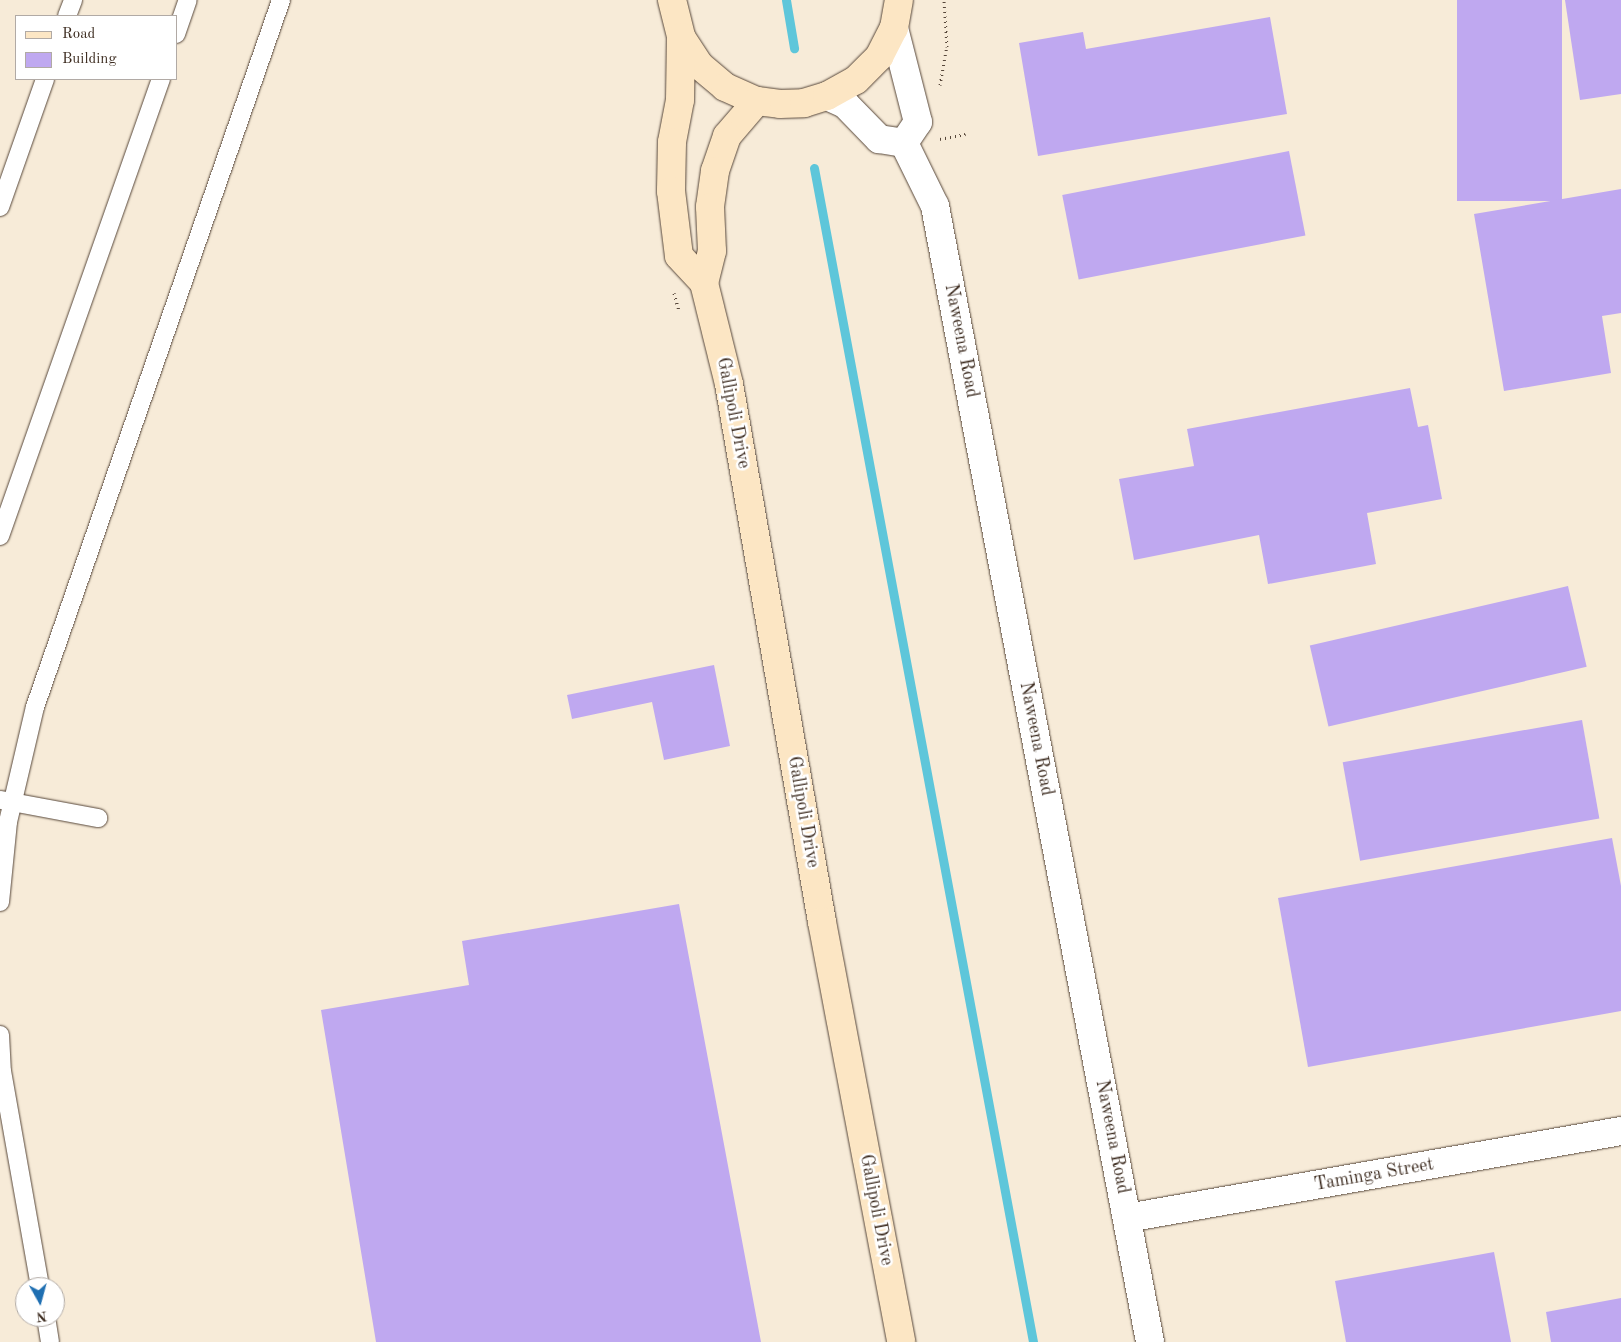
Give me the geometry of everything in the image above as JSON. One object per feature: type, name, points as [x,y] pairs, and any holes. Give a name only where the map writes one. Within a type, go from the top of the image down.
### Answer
[{"type":"street","points":[[672,0],[681,37],[706,71],[725,87],[757,101],[804,103],[827,96],[856,80],[879,57],[901,10]]},
{"type":"street","points":[[827,96],[845,104],[879,139],[904,142],[918,122],[901,10]]},
{"type":"street","name":"Gallipoli Drive","points":[[681,37],[680,100],[672,142],[671,191],[679,256],[704,283]]},
{"type":"street","name":"Gallipoli Drive","points":[[757,101],[727,136],[715,171],[710,207],[712,251],[704,283],[729,384],[822,922],[901,1342]]},
{"type":"street","name":"Naweena Road","points":[[904,142],[935,206],[1150,1342]]},
{"type":"street","name":"Taminga Street","points":[[1127,1218],[1621,1131]]},
{"type":"lane","points":[[67,15],[72,0]]},
{"type":"lane","points":[[178,28],[188,0]]},
{"type":"lane","points":[[0,902],[6,801],[52,656],[281,0]]},
{"type":"lane","points":[[0,207],[45,80]]},
{"type":"lane","points":[[0,536],[161,80]]},
{"type":"lane","points":[[6,801],[98,818]]},
{"type":"lane","points":[[0,1035],[4,1080],[38,1277]]},
{"type":"lane","points":[[48,1327],[50,1342]]},
{"type":"path","points":[[941,90],[939,81],[947,47],[944,0]]},
{"type":"path","points":[[947,128],[949,138]]},
{"type":"building","points":[[1457,0],[1562,0],[1562,201],[1457,201]]},
{"type":"building","points":[[1565,0],[1621,0],[1621,94],[1580,100]]},
{"type":"building","points":[[1270,17],[1287,114],[1038,156],[1019,43],[1083,32],[1086,49]]},
{"type":"building","points":[[1289,151],[1305,235],[1079,279],[1062,195]]},
{"type":"building","points":[[1621,189],[1621,313],[1602,316],[1611,373],[1504,391],[1474,214]]},
{"type":"building","points":[[1410,388],[1418,427],[1428,425],[1442,499],[1367,513],[1376,564],[1268,584],[1259,535],[1134,560],[1119,479],[1194,466],[1187,429]]},
{"type":"building","points":[[1568,586],[1587,667],[1328,726],[1310,646]]},
{"type":"building","points":[[714,665],[730,746],[664,760],[652,702],[572,719],[567,695]]},
{"type":"building","points":[[1582,720],[1599,818],[1360,861],[1343,762]]},
{"type":"building","points":[[1612,838],[1621,886],[1621,1011],[1308,1067],[1278,898]]},
{"type":"building","points":[[679,904],[761,1342],[376,1342],[321,1010],[469,985],[462,941]]},
{"type":"building","points":[[1494,1252],[1511,1342],[1346,1342],[1335,1281]]},
{"type":"building","points":[[1621,1298],[1621,1342],[1551,1342],[1546,1312]]},
{"type":"waterway","points":[[786,0],[794,48]]},
{"type":"waterway","points":[[814,168],[1033,1342]]}]
